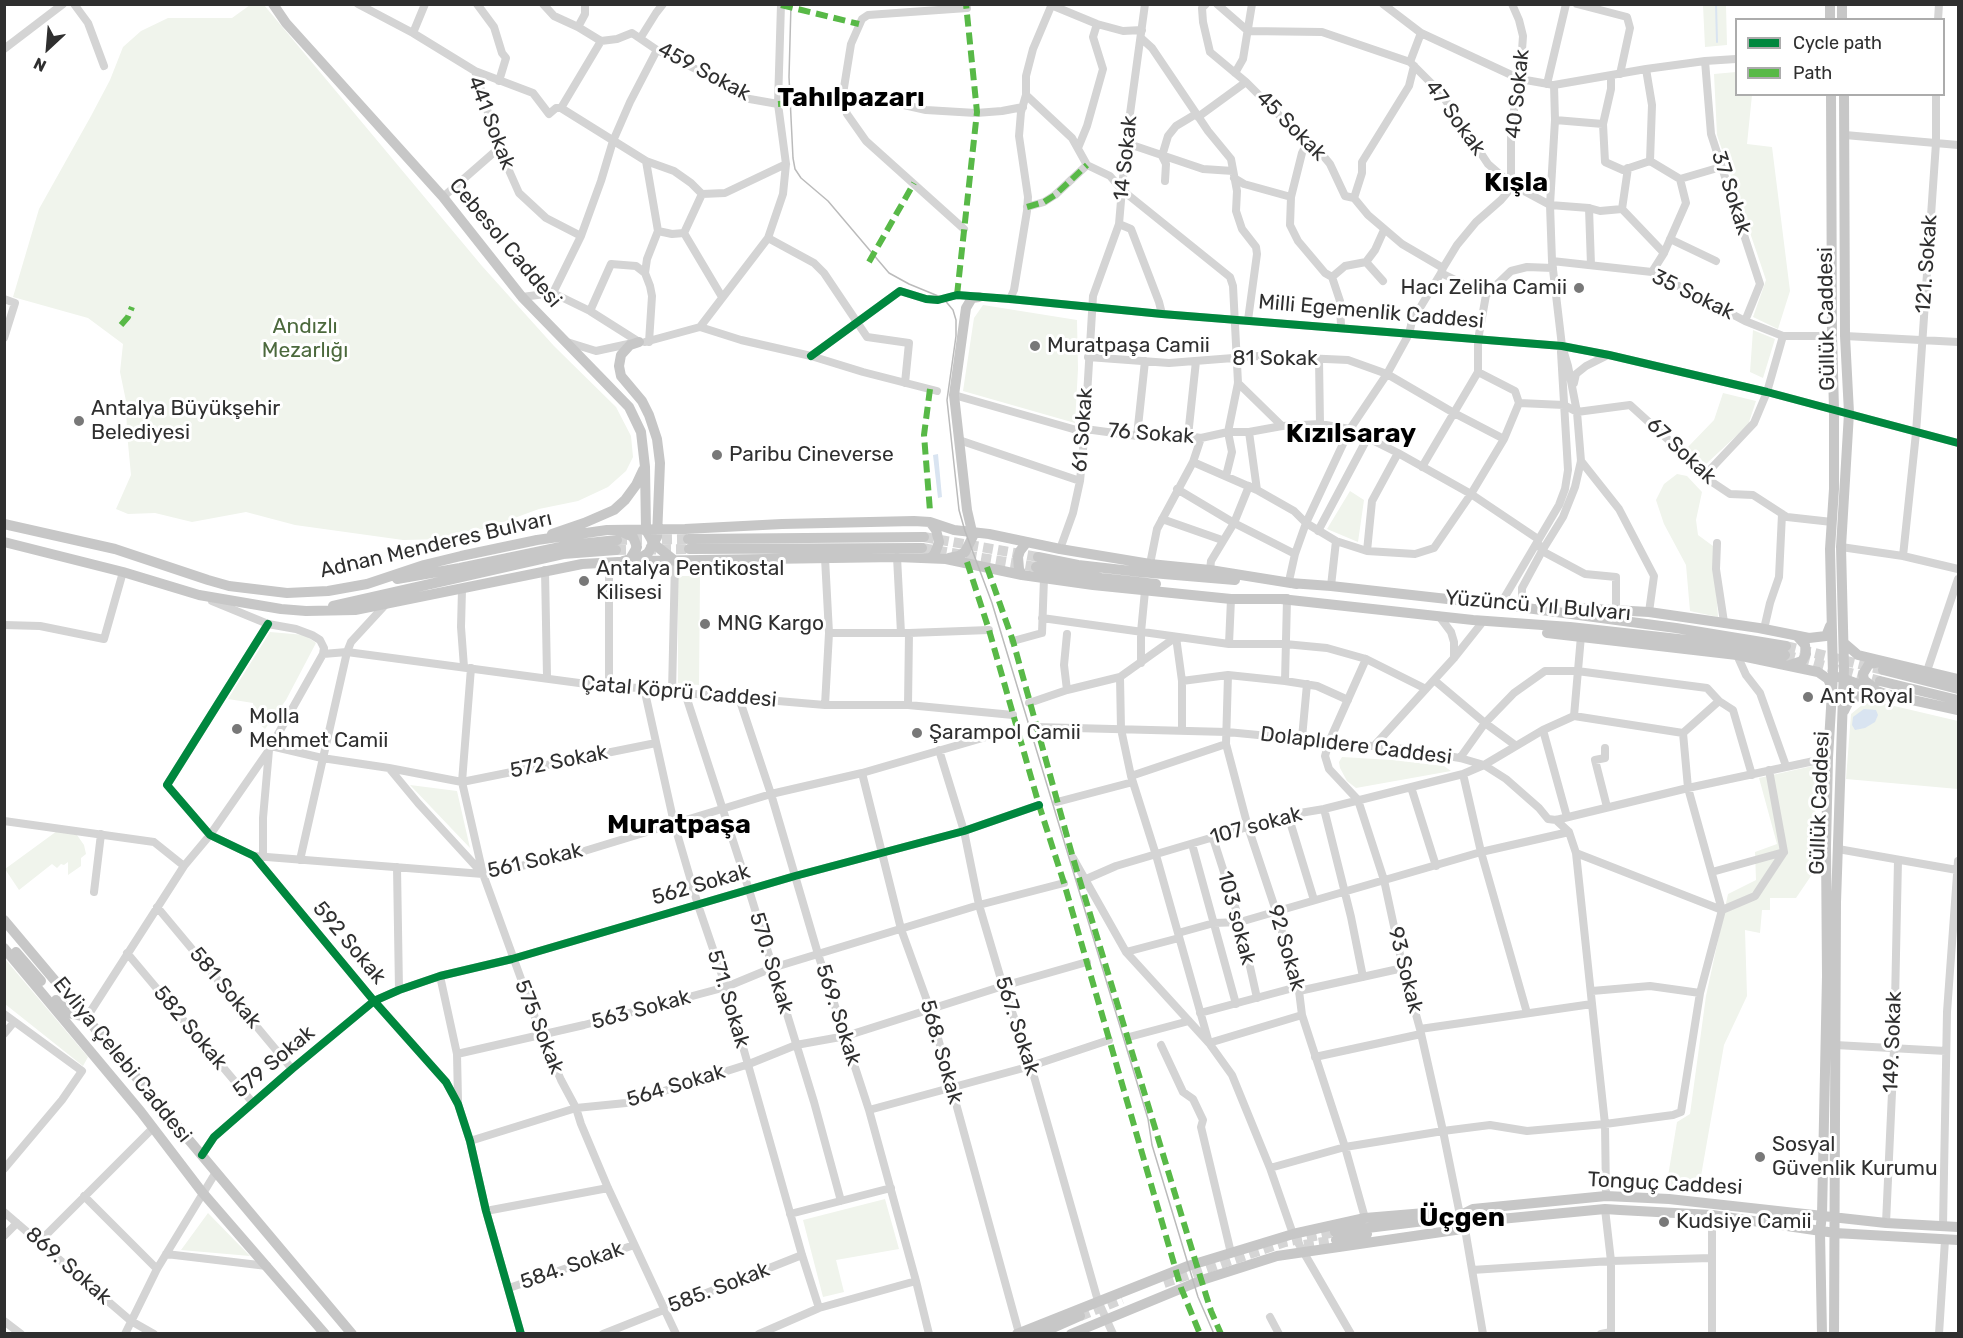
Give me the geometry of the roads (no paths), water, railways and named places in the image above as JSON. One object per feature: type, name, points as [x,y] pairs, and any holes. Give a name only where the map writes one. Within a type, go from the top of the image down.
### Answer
[{"type":"main road","name":"Cebesol Caddesi","points":[[273,4],[286,23],[443,197],[522,297],[629,406],[641,432],[645,467],[646,530]]},
{"type":"main road","name":"Güllük Caddesi","points":[[1822,1334],[1820,1232],[1827,976],[1828,758],[1832,689],[1841,662],[1833,646],[1830,549],[1834,409],[1831,96]]},
{"type":"main road","name":"Güllük Caddesi","points":[[1834,1334],[1836,902],[1842,714],[1841,547],[1849,413],[1845,336],[1844,96]]},
{"type":"main road","points":[[946,559],[965,552],[971,543],[973,532],[967,510],[954,394],[966,309],[972,298],[979,297]]},
{"type":"main road","points":[[636,561],[648,554],[658,530],[660,463],[657,439],[642,401],[621,376],[619,366],[621,355],[630,345],[644,342]]},
{"type":"main road","points":[[537,540],[614,510],[636,485],[645,467]]},
{"type":"main road","points":[[659,506],[668,521],[687,539]]},
{"type":"main road","points":[[967,510],[977,526],[989,534]]},
{"type":"main road","name":"Adnan Menderes Bulvarı","points":[[687,539],[782,524],[914,521],[930,522],[954,530]]},
{"type":"main road","points":[[930,522],[936,530],[939,542],[931,558]]},
{"type":"main road","name":"Adnan Menderes Bulvarı","points":[[4,524],[115,549],[208,580],[254,590],[287,593],[328,591],[367,584],[424,565],[537,540],[616,540]]},
{"type":"main road","points":[[646,530],[654,544],[675,561]]},
{"type":"main road","name":"Adnan Menderes Bulvarı","points":[[306,611],[563,554],[646,530],[658,530],[687,539],[923,543]]},
{"type":"main road","name":"Yüzüncü Yıl Bulvarı","points":[[954,530],[989,534],[1150,564],[1292,582],[1523,606],[1676,628],[1786,650],[1570,627],[1477,622],[1101,578],[1037,562],[1228,580],[1292,582]]},
{"type":"main road","points":[[367,584],[460,568],[570,545],[633,537],[636,543],[633,555],[622,562]]},
{"type":"main road","name":"Adnan Menderes Bulvarı","points":[[4,542],[199,595],[306,611],[355,610],[582,564],[897,557],[967,562]]},
{"type":"main road","points":[[1022,575],[1018,556],[1027,542]]},
{"type":"main road","name":"Yüzüncü Yıl Bulvarı","points":[[967,562],[1022,575],[1145,591],[1232,599],[1287,599]]},
{"type":"main road","points":[[1523,606],[1649,612],[1724,622],[1809,638],[1826,636],[1832,619]]},
{"type":"main road","points":[[1477,622],[1513,629],[1737,655],[1823,674],[1832,689]]},
{"type":"main road","points":[[1790,666],[1802,661],[1806,654],[1805,645],[1797,636]]},
{"type":"main road","points":[[1809,638],[1821,644],[1833,646]]},
{"type":"main road","points":[[1810,670],[1841,662],[1858,654],[1882,668],[1927,671],[1959,679]]},
{"type":"main road","points":[[1841,662],[1857,661],[1959,689]]},
{"type":"main road","points":[[1841,662],[1885,694]]},
{"type":"main road","points":[[1885,694],[1867,683],[1863,674],[1869,664],[1959,700]]},
{"type":"main road","points":[[1842,714],[1850,699],[1885,694],[1959,710]]},
{"type":"main road","name":"Evliya Çelebi Caddesi","points":[[4,920],[216,1172]]},
{"type":"main road","points":[[4,942],[26,962],[69,1013],[87,1017]]},
{"type":"main road","name":"Evliya Çelebi Caddesi","points":[[4,948],[153,1128],[202,1192],[325,1334]]},
{"type":"main road","points":[[216,1172],[352,1334]]},
{"type":"main road","name":"Tonguç Caddesi","points":[[1333,1237],[1456,1216],[1473,1209],[1606,1196],[1669,1199],[1886,1223],[1959,1227]]},
{"type":"main road","points":[[1071,1334],[1202,1280],[1277,1256],[1303,1252],[1365,1218],[1473,1209]]},
{"type":"main road","name":"Tonguç Caddesi","points":[[1333,1237],[1605,1209],[1712,1215],[1820,1232],[1959,1240]]},
{"type":"main road","points":[[1018,1333],[1196,1263],[1293,1234],[1333,1237],[1465,1229],[1479,1222]]},
{"type":"main road","points":[[1123,1302],[1165,1285]]},
{"type":"main road","points":[[1039,1334],[1081,1318],[1051,1334]]},
{"type":"street","points":[[4,49],[63,4]]},
{"type":"street","points":[[74,4],[88,23],[104,66]]},
{"type":"street","name":"441 Sokak","points":[[358,4],[475,71],[499,148],[519,193],[546,218],[581,236]]},
{"type":"street","points":[[412,33],[425,4]]},
{"type":"street","points":[[477,4],[494,27],[502,54],[506,58],[499,81]]},
{"type":"street","points":[[543,4],[554,16],[601,41],[561,108]]},
{"type":"street","points":[[578,27],[585,14],[585,4]]},
{"type":"street","points":[[641,37],[663,4]]},
{"type":"street","points":[[700,327],[768,238],[783,194],[786,164],[778,104],[781,4]]},
{"type":"street","points":[[872,4],[851,44],[842,100],[847,114],[866,141],[964,229]]},
{"type":"street","name":"14 Sokak","points":[[1092,308],[1093,296],[1119,224],[1126,143],[1145,4]]},
{"type":"street","name":"45 Sokak","points":[[1206,4],[1202,8],[1203,22],[1210,52],[1246,82],[1307,143],[1316,147],[1327,160],[1345,196],[1354,198],[1384,230],[1402,244],[1486,295]]},
{"type":"street","points":[[1217,4],[1248,31]]},
{"type":"street","points":[[1235,73],[1243,59],[1252,4]]},
{"type":"street","points":[[1383,4],[1421,33],[1520,79],[1551,85],[1646,69],[1735,59]]},
{"type":"street","points":[[1523,606],[1522,588],[1563,517],[1575,487],[1581,461],[1577,412],[1562,346],[1552,264],[1550,205],[1555,120],[1551,85],[1566,4]]},
{"type":"street","points":[[1577,4],[1627,17],[1630,28],[1611,89],[1604,124],[1605,162],[1623,170],[1650,161],[1680,179],[1686,203],[1664,253],[1652,272]]},
{"type":"street","points":[[1010,299],[1014,290],[1028,197],[1019,136],[1026,95],[1026,76],[1033,49],[1052,5],[1097,24],[1141,34],[1217,143],[1231,159],[1237,191],[1236,211],[1242,229],[1256,247],[1257,254],[1248,320]]},
{"type":"street","name":"40 Sokak","points":[[1509,6],[1519,20],[1523,36],[1520,79],[1511,126],[1511,184]]},
{"type":"street","points":[[865,17],[967,8]]},
{"type":"street","points":[[1078,148],[1087,126],[1103,69],[1092,37],[1097,24]]},
{"type":"street","name":"47 Sokak","points":[[1248,31],[1322,32],[1412,64],[1440,92],[1488,164],[1511,184],[1550,205]]},
{"type":"street","name":"459 Sokak","points":[[601,41],[616,39],[632,33],[657,50],[720,81],[744,99],[778,104]]},
{"type":"street","points":[[1354,198],[1362,172],[1362,162],[1409,86],[1412,64],[1421,33]]},
{"type":"street","points":[[553,293],[581,236],[602,181],[613,141],[657,50]]},
{"type":"street","name":"37 Sokak","points":[[1705,61],[1712,134],[1760,284],[1745,321]]},
{"type":"street","points":[[1646,69],[1652,105],[1650,161]]},
{"type":"street","points":[[475,71],[533,93],[549,114],[556,108],[561,108],[646,161],[674,171],[702,194],[724,193],[786,164]]},
{"type":"street","points":[[1165,181],[1166,164],[1162,156],[1168,136],[1176,126],[1197,115],[1246,82]]},
{"type":"street","points":[[1026,95],[1072,138],[1087,165],[1110,176],[1122,190],[1230,277],[1233,286],[1238,382],[1228,432],[1232,452],[1226,476]]},
{"type":"street","name":"121. Sokak","points":[[1903,556],[1916,433],[1936,142],[1936,96]]},
{"type":"street","points":[[842,100],[895,103],[926,110],[976,113],[1023,107]]},
{"type":"street","points":[[1555,120],[1604,124]]},
{"type":"street","points":[[1845,135],[1959,145]]},
{"type":"street","points":[[1126,143],[1203,169],[1234,175],[1244,184],[1291,197]]},
{"type":"street","points":[[1307,143],[1302,153],[1291,197],[1290,225],[1298,242],[1325,273],[1332,277],[1340,301],[1341,327]]},
{"type":"street","points":[[443,197],[499,148]]},
{"type":"street","points":[[644,342],[652,296],[645,273],[647,259],[658,231],[646,161]]},
{"type":"street","points":[[1027,207],[1049,199],[1087,165]]},
{"type":"street","points":[[1680,179],[1721,167]]},
{"type":"street","points":[[1622,209],[1628,168]]},
{"type":"street","points":[[1292,582],[1295,554],[1306,523],[1350,429],[1387,374],[1409,334],[1412,321],[1457,245],[1476,222],[1501,200],[1511,184]]},
{"type":"street","points":[[684,233],[702,194]]},
{"type":"street","points":[[1550,205],[1600,211],[1622,209]]},
{"type":"street","points":[[1589,208],[1591,265]]},
{"type":"street","points":[[1622,209],[1664,253]]},
{"type":"street","points":[[1119,224],[1131,229],[1162,314]]},
{"type":"street","points":[[1332,277],[1345,266],[1366,262],[1384,230]]},
{"type":"street","points":[[658,231],[672,234],[684,233]]},
{"type":"street","points":[[684,233],[722,297]]},
{"type":"street","points":[[768,238],[814,263],[824,273],[867,337],[909,343],[905,383]]},
{"type":"street","points":[[1670,239],[1716,261]]},
{"type":"street","points":[[1366,262],[1383,281]]},
{"type":"street","points":[[591,311],[611,264],[636,266],[645,273]]},
{"type":"street","name":"35 Sokak","points":[[1486,295],[1511,271],[1527,267],[1552,264],[1591,265],[1652,272],[1745,321],[1783,336],[1832,336]]},
{"type":"street","name":"Milli Egemenlik Caddesi","points":[[857,322],[900,291],[938,300],[957,295],[1562,346],[1767,392],[1959,443]]},
{"type":"street","points":[[522,297],[553,293],[591,311],[644,342]]},
{"type":"street","points":[[1422,467],[1478,372],[1478,340],[1486,295]]},
{"type":"street","points":[[4,298],[15,303],[4,338]]},
{"type":"street","name":"61 Sokak","points":[[1060,549],[1073,513],[1080,481],[1092,308]]},
{"type":"street","points":[[811,356],[857,322]]},
{"type":"street","points":[[563,340],[596,351],[644,342],[700,327],[741,340],[811,356],[937,391]]},
{"type":"street","points":[[1706,474],[1754,423],[1767,392],[1783,336]]},
{"type":"street","points":[[1845,336],[1959,342]]},
{"type":"street","points":[[1500,605],[1519,576],[1566,489],[1568,470],[1561,367],[1562,346]]},
{"type":"street","points":[[1573,390],[1576,374],[1586,366],[1609,355]]},
{"type":"street","name":"81 Sokak","points":[[1088,357],[1169,363],[1259,356],[1348,360],[1387,374],[1504,439]]},
{"type":"street","points":[[1319,359],[1320,424]]},
{"type":"street","points":[[1137,436],[1145,361]]},
{"type":"street","points":[[1188,436],[1196,361]]},
{"type":"street","points":[[1193,462],[1253,488],[1294,511],[1306,523],[1336,541],[1367,551],[1415,554],[1434,548],[1471,494],[1504,439],[1519,403],[1515,391],[1478,372]]},
{"type":"street","points":[[1238,382],[1282,426]]},
{"type":"street","name":"76 Sokak","points":[[954,394],[1080,431],[1085,429],[1137,436],[1201,438],[1228,432],[1249,432],[1282,426],[1320,424],[1350,429],[1471,494],[1538,539]]},
{"type":"street","points":[[1519,403],[1563,405],[1577,412]]},
{"type":"street","name":"67 Sokak","points":[[1577,412],[1630,405],[1712,482],[1730,494],[1753,495],[1787,517],[1832,522]]},
{"type":"street","points":[[1210,570],[1211,561],[1222,540],[1253,488],[1249,432]]},
{"type":"street","points":[[1318,531],[1368,437]]},
{"type":"street","points":[[1150,564],[1157,529],[1193,462],[1201,438]]},
{"type":"street","points":[[959,440],[1080,481]]},
{"type":"street","points":[[1367,551],[1372,501],[1398,453]]},
{"type":"street","points":[[1581,461],[1619,509],[1654,576],[1649,612]]},
{"type":"street","points":[[1177,489],[1295,554]]},
{"type":"street","points":[[1764,629],[1779,577],[1782,514]]},
{"type":"street","points":[[1162,519],[1222,540]]},
{"type":"street","points":[[1538,539],[1542,551],[1585,574],[1616,577],[1616,609]]},
{"type":"street","points":[[1331,586],[1336,541]]},
{"type":"street","points":[[1717,543],[1716,569],[1724,622]]},
{"type":"street","points":[[1841,547],[1903,556],[1959,569]]},
{"type":"street","points":[[897,557],[905,633],[908,705]]},
{"type":"street","points":[[825,558],[829,633],[825,705]]},
{"type":"street","points":[[672,692],[675,561]]},
{"type":"street","points":[[609,566],[609,687]]},
{"type":"street","points":[[546,570],[547,677]]},
{"type":"street","points":[[4,625],[40,626],[104,639],[123,573]]},
{"type":"street","points":[[1013,641],[1042,633],[1044,578]]},
{"type":"street","points":[[1927,671],[1959,579]]},
{"type":"street","points":[[462,589],[461,627],[467,667],[462,782],[483,874]]},
{"type":"street","points":[[1141,663],[1145,591]]},
{"type":"street","points":[[87,1017],[184,866],[210,835],[270,748],[323,654],[324,648],[320,640],[312,635],[296,629],[268,624],[199,595]]},
{"type":"street","points":[[1229,644],[1232,599]]},
{"type":"street","points":[[1285,681],[1287,599]]},
{"type":"street","points":[[300,860],[347,652],[351,642],[386,604]]},
{"type":"street","points":[[1439,616],[1451,632],[1455,642],[1454,658]]},
{"type":"street","points":[[1042,618],[1229,644],[1285,644],[1327,648],[1366,658],[1426,689]]},
{"type":"street","points":[[1374,746],[1454,658],[1477,622]]},
{"type":"street","name":"592 Sokak","points":[[268,624],[166,785],[210,835],[259,857],[374,1001],[446,1082],[458,1104],[470,1141],[486,1211],[521,1334]]},
{"type":"street","points":[[829,633],[989,630]]},
{"type":"street","points":[[1067,634],[1064,665],[1067,690]]},
{"type":"street","points":[[1581,636],[1574,716],[1683,733]]},
{"type":"street","points":[[1029,703],[1067,690],[1120,677],[1176,637]]},
{"type":"street","points":[[1176,637],[1182,681],[1182,730]]},
{"type":"street","name":"Çatal Köprü Caddesi","points":[[323,654],[347,652],[609,687],[644,688],[825,705],[908,705],[1013,715]]},
{"type":"street","points":[[1737,655],[1746,675],[1760,693],[1786,766]]},
{"type":"street","points":[[1329,742],[1366,658]]},
{"type":"street","points":[[1460,758],[1485,723],[1514,693],[1545,671],[1577,671],[1707,688],[1719,701],[1733,710],[1752,775]]},
{"type":"street","points":[[1182,681],[1228,675],[1285,681],[1317,686],[1348,700]]},
{"type":"street","name":"92 Sokak","points":[[1228,675],[1226,744],[1248,827],[1276,911],[1298,989],[1302,1015],[1345,1147],[1365,1218]]},
{"type":"street","points":[[1120,677],[1120,729],[1132,779],[1209,1043]]},
{"type":"street","points":[[1434,680],[1515,745]]},
{"type":"street","points":[[1302,738],[1307,684]]},
{"type":"street","name":"571. Sokak","points":[[644,688],[674,823],[698,905],[726,987],[819,1308]]},
{"type":"street","name":"570. Sokak","points":[[685,693],[749,890],[814,1102],[841,1201]]},
{"type":"street","name":"569. Sokak","points":[[739,698],[869,1110],[929,1334]]},
{"type":"street","points":[[1683,733],[1719,701]]},
{"type":"street","name":"107 sokak","points":[[1084,880],[1116,866],[1288,815],[1324,809],[1463,774],[1484,765],[1543,730],[1574,716]]},
{"type":"street","name":"Dolaplıdere Caddesi","points":[[1036,727],[1227,732],[1404,748],[1460,758],[1484,765],[1506,779],[1548,819],[1556,820],[1569,832]]},
{"type":"street","name":"561 Sokak","points":[[259,857],[483,874],[568,856],[771,794],[862,772],[1017,728]]},
{"type":"street","points":[[1543,730],[1567,817]]},
{"type":"street","points":[[1270,1168],[1345,1147],[1443,1131],[1490,1125],[1527,1131],[1605,1124],[1681,1112],[1700,993],[1722,910],[1688,788],[1683,733]]},
{"type":"street","name":"93 Sokak","points":[[1329,742],[1325,756],[1329,769],[1358,800],[1384,880],[1403,968],[1421,1032],[1459,1210]]},
{"type":"street","name":"572 Sokak","points":[[462,782],[656,743]]},
{"type":"street","points":[[1057,802],[1132,779],[1226,744]]},
{"type":"street","points":[[270,748],[462,782]]},
{"type":"street","points":[[259,857],[270,748]]},
{"type":"street","points":[[1605,748],[1605,758],[1595,760],[1607,807]]},
{"type":"street","name":"567. Sokak","points":[[939,750],[964,831],[979,905],[1003,986],[1031,1066],[1098,1301],[1113,1334]]},
{"type":"street","points":[[1556,820],[1688,788],[1828,758]]},
{"type":"street","name":"575 Sokak","points":[[389,768],[483,874],[541,1034],[576,1108],[608,1188],[676,1334]]},
{"type":"street","points":[[1576,853],[1722,910],[1755,896],[1784,852],[1769,770]]},
{"type":"street","name":"568. Sokak","points":[[862,772],[901,929],[930,1010],[1018,1333]]},
{"type":"street","points":[[1463,774],[1481,852],[1527,1013]]},
{"type":"street","points":[[1411,787],[1436,866]]},
{"type":"street","name":"562 Sokak","points":[[374,1001],[440,976],[512,959],[795,876],[964,831],[1039,805]]},
{"type":"street","points":[[1324,809],[1363,977]]},
{"type":"street","points":[[1288,815],[1314,900]]},
{"type":"street","points":[[4,821],[154,842],[184,866]]},
{"type":"street","points":[[1126,952],[1214,923],[1240,922],[1481,852],[1569,832],[1576,853],[1592,991],[1605,1124],[1606,1196]]},
{"type":"street","points":[[94,892],[101,834]]},
{"type":"street","name":"103 sokak","points":[[1213,838],[1240,922],[1257,999]]},
{"type":"street","points":[[1192,844],[1236,1004]]},
{"type":"street","points":[[1838,849],[1957,870]]},
{"type":"street","points":[[1712,872],[1784,852]]},
{"type":"street","points":[[1073,858],[1126,952],[1209,1043],[1232,1075],[1270,1168],[1293,1234],[1351,1334]]},
{"type":"street","name":"149. Sokak","points":[[1886,1223],[1894,1049],[1898,860]]},
{"type":"street","points":[[1943,1226],[1947,1012],[1959,861]]},
{"type":"street","points":[[397,867],[399,990]]},
{"type":"street","name":"563 Sokak","points":[[458,1054],[584,1025],[726,987],[772,968],[979,905],[1064,883]]},
{"type":"street","name":"581 Sokak","points":[[157,907],[292,1069]]},
{"type":"street","name":"582 Sokak","points":[[127,953],[253,1103]]},
{"type":"street","name":"564 Sokak","points":[[470,1141],[576,1108],[626,1103],[748,1064],[796,1045],[846,1036],[1087,962]]},
{"type":"street","points":[[1200,1013],[1298,989],[1403,968]]},
{"type":"street","points":[[440,976],[458,1054],[458,1104]]},
{"type":"street","points":[[1592,991],[1650,986],[1700,993]]},
{"type":"street","name":"579 Sokak","points":[[202,1155],[214,1137],[374,1001]]},
{"type":"street","points":[[1315,1057],[1421,1032],[1592,1004]]},
{"type":"street","points":[[1947,1012],[1959,1014]]},
{"type":"street","points":[[4,1014],[82,1071],[62,1100],[4,1169]]},
{"type":"street","points":[[1209,1043],[1302,1015]]},
{"type":"street","points":[[1129,1037],[1189,1021]]},
{"type":"street","points":[[4,1034],[14,1022]]},
{"type":"street","points":[[869,1110],[1031,1066],[1109,1040]]},
{"type":"street","points":[[1161,1045],[1183,1092],[1193,1099],[1203,1120],[1201,1127],[1231,1253]]},
{"type":"street","points":[[1835,1045],[1946,1051]]},
{"type":"street","points":[[40,1241],[153,1128]]},
{"type":"street","points":[[125,1334],[157,1269],[216,1172]]},
{"type":"street","points":[[486,1211],[608,1188]]},
{"type":"street","points":[[790,1214],[891,1188]]},
{"type":"street","points":[[84,1196],[157,1269]]},
{"type":"street","points":[[1605,1209],[1611,1262],[1608,1333]]},
{"type":"street","name":"869. Sokak","points":[[4,1212],[131,1321],[154,1334]]},
{"type":"street","points":[[1712,1215],[1712,1334]]},
{"type":"street","points":[[4,1236],[17,1223]]},
{"type":"street","points":[[1465,1229],[1483,1334]]},
{"type":"street","points":[[1939,1334],[1945,1240]]},
{"type":"street","name":"584. Sokak","points":[[509,1288],[634,1245]]},
{"type":"street","points":[[166,1254],[268,1266]]},
{"type":"street","name":"585. Sokak","points":[[603,1334],[802,1255]]},
{"type":"street","points":[[1472,1270],[1712,1258]]},
{"type":"street","points":[[759,1334],[819,1308],[916,1281]]},
{"type":"street","points":[[1270,1317],[1280,1334]]},
{"type":"street","points":[[4,1321],[21,1334]]},
{"type":"waterway","points":[[1716,4],[1717,42]]},
{"type":"tunnel","points":[[924,537],[1038,557]]},
{"type":"tunnel","points":[[617,540],[688,539]]},
{"type":"tunnel","points":[[922,548],[1036,567]]},
{"type":"tunnel","points":[[616,550],[689,549]]},
{"type":"tunnel","points":[[1786,646],[1883,670]]},
{"type":"tunnel","points":[[1785,655],[1880,681]]},
{"type":"tunnel","points":[[1164,1283],[1285,1242],[1335,1232]]},
{"type":"tunnel","points":[[1304,1245],[1336,1240]]},
{"type":"tunnel","points":[[1080,1316],[1122,1299]]},
{"type":"tram line","points":[[791,4],[789,77],[795,169],[801,178],[828,201],[889,273],[943,298],[953,310],[956,320],[956,336],[947,400],[959,510],[992,603],[1148,1119],[1152,1145],[1198,1297],[1214,1334]]},
{"type":"place","name":"Hacı Zeliha Camii","points":[[1579,288]]},
{"type":"place","name":"Muratpaşa Camii","points":[[1035,346]]},
{"type":"place","name":"Antalya Büyükşehir Belediyesi","points":[[79,421]]},
{"type":"place","name":"Paribu Cineverse","points":[[717,455]]},
{"type":"place","name":"Antalya Pentikostal Kilisesi","points":[[584,581]]},
{"type":"place","name":"MNG Kargo","points":[[705,624]]},
{"type":"place","name":"Ant Royal","points":[[1808,697]]},
{"type":"place","name":"Molla Mehmet Camii","points":[[237,729]]},
{"type":"place","name":"Şarampol Camii","points":[[917,733]]},
{"type":"place","name":"Sosyal Güvenlik Kurumu","points":[[1760,1157]]},
{"type":"place","name":"Kudsiye Camii","points":[[1664,1222]]},
{"type":"district","name":"Tahılpazarı","points":[[851,98]]},
{"type":"district","name":"Kışla","points":[[1516,183]]},
{"type":"district","name":"Kızılsaray","points":[[1351,434]]},
{"type":"district","name":"Muratpaşa","points":[[679,825]]},
{"type":"district","name":"Üçgen","points":[[1462,1218]]},
{"type":"park label","name":"Andızlı Mezarlığı","points":[[305,339]]}]
